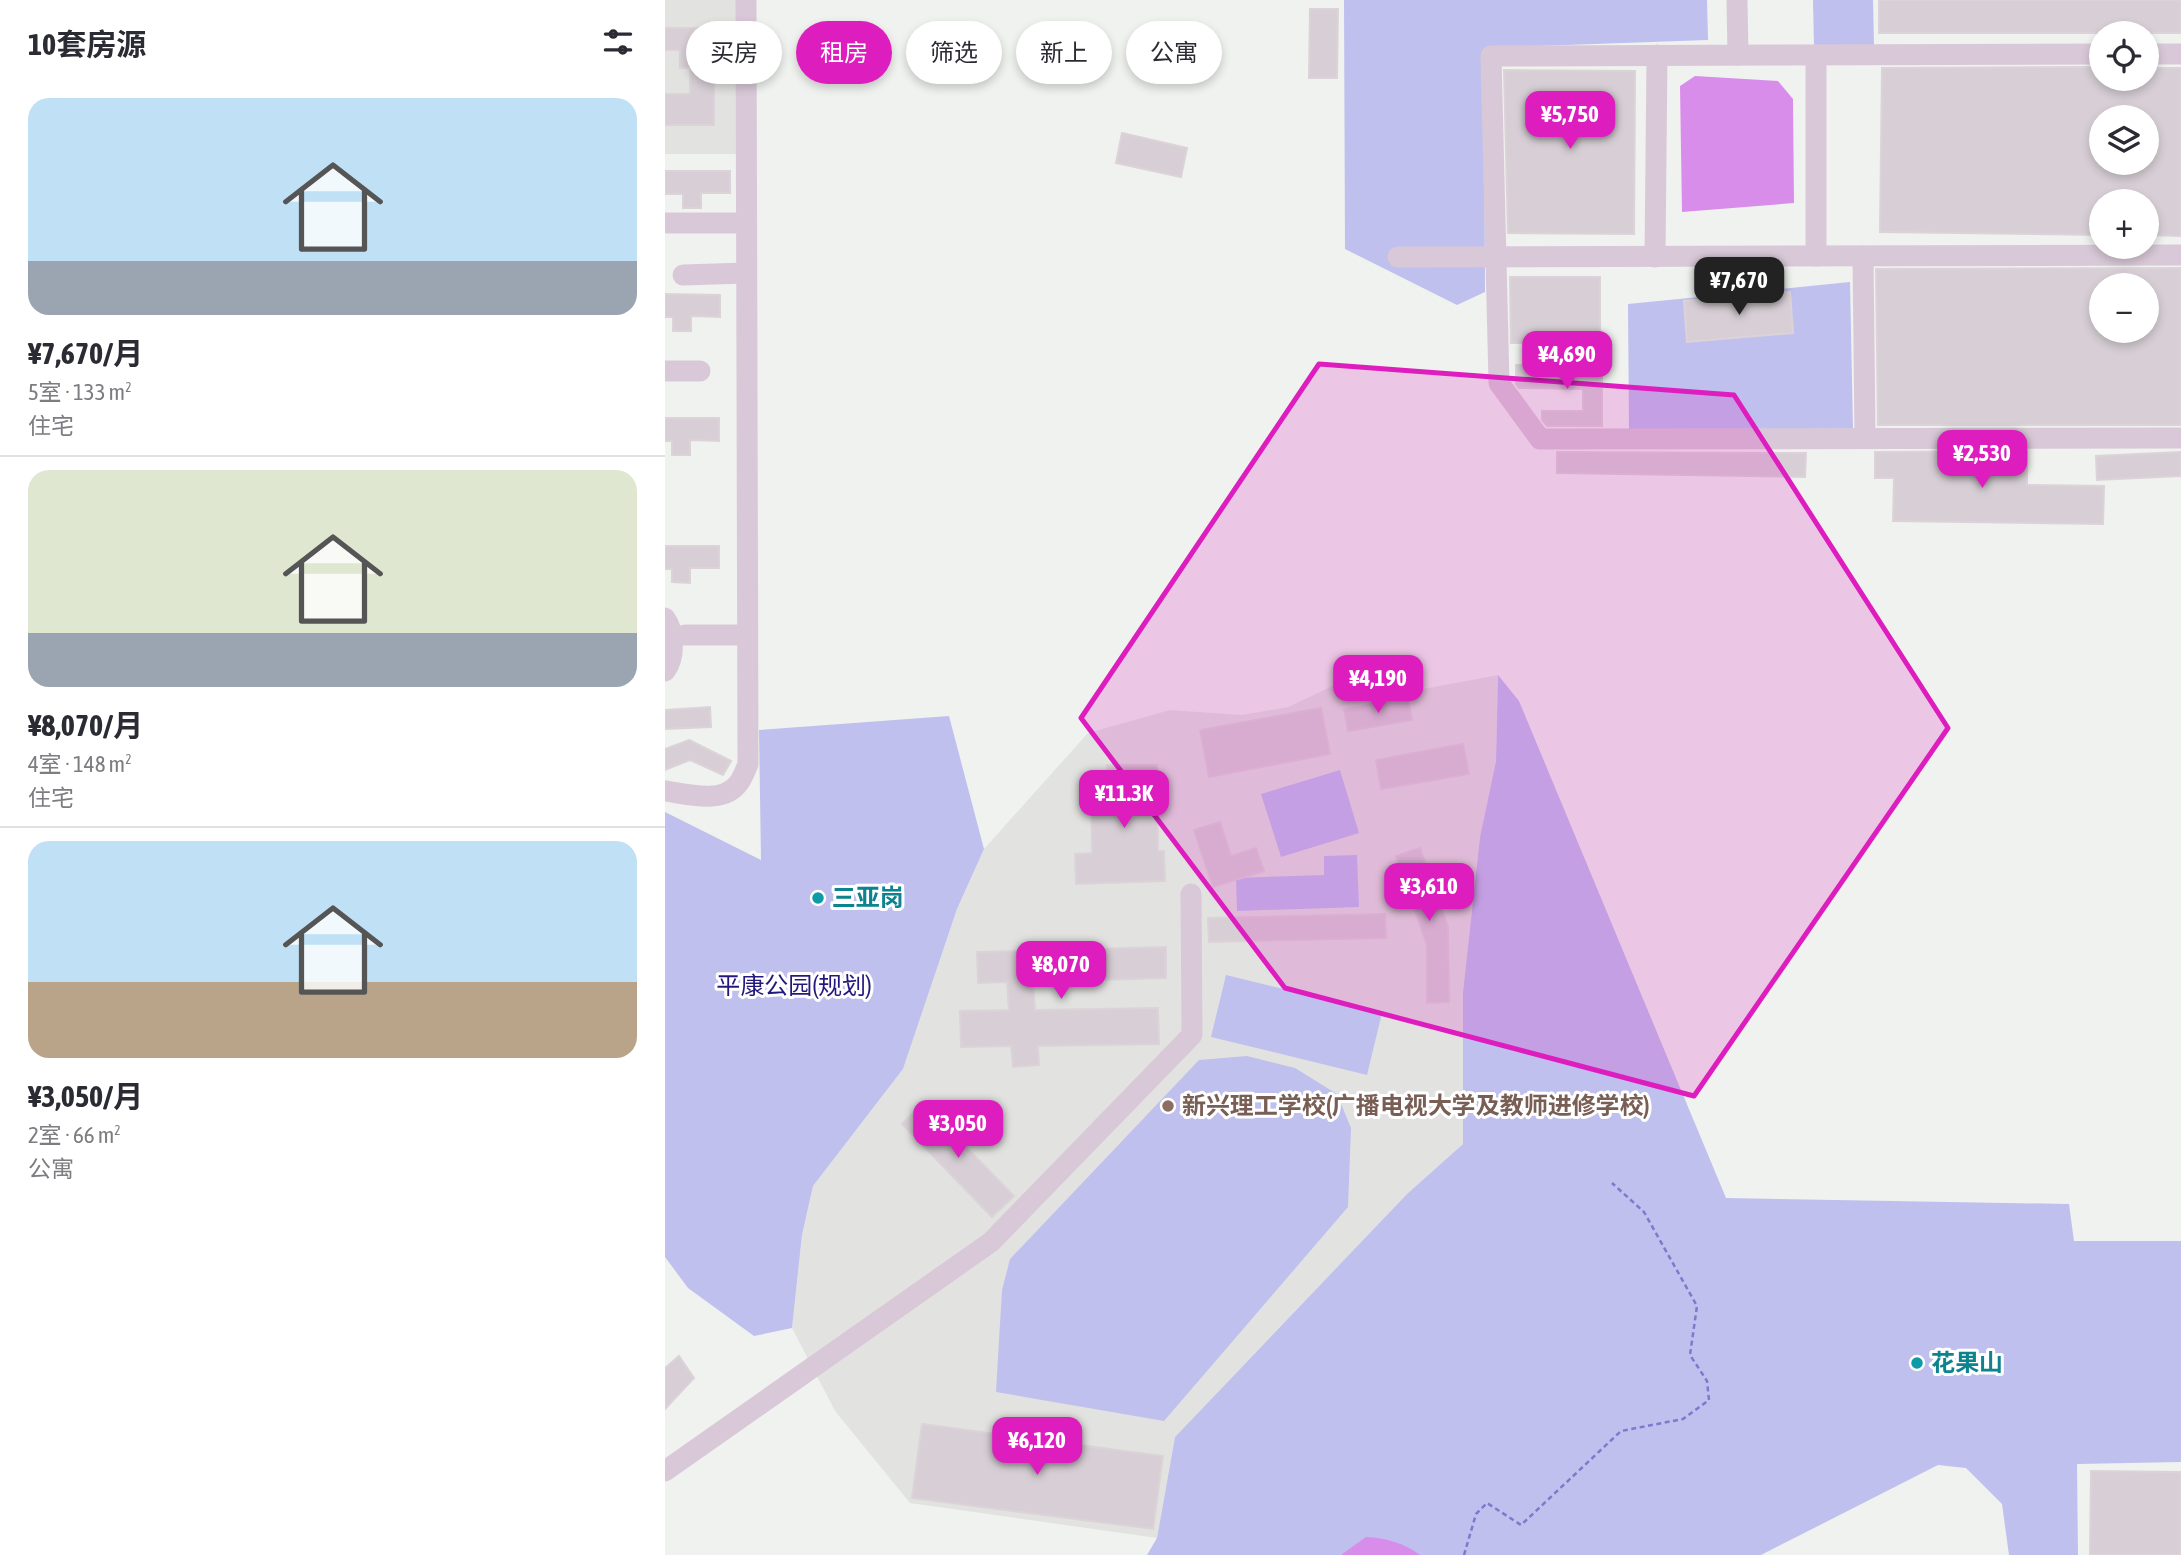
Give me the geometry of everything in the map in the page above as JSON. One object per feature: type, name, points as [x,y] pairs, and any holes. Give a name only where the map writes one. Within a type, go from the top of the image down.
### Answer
[{"type":"lane","points":[[665,791],[699,796],[722,794],[737,786],[748,764],[746,0]]},
{"type":"lane","points":[[1737,0],[1738,55]]},
{"type":"lane","points":[[2089,54],[1491,55],[1499,383],[1540,439],[2181,438]]},
{"type":"lane","points":[[2159,54],[2181,54]]},
{"type":"lane","points":[[1655,257],[1657,55]]},
{"type":"lane","points":[[1816,55],[1816,256]]},
{"type":"lane","points":[[665,223],[746,223]]},
{"type":"lane","points":[[1398,257],[2181,255]]},
{"type":"lane","points":[[1863,256],[1865,438]]},
{"type":"lane","points":[[683,275],[747,274]]},
{"type":"lane","points":[[665,371],[700,371]]},
{"type":"lane","points":[[665,618],[670,625],[672,646],[671,663],[665,671]]},
{"type":"lane","points":[[685,635],[747,635]]},
{"type":"lane","points":[[665,1471],[992,1242],[1192,1035],[1191,894]]},
{"type":"path","points":[[1464,1555],[1476,1514],[1487,1503],[1521,1525],[1621,1431],[1683,1419],[1709,1400],[1707,1381],[1690,1355],[1697,1306],[1644,1212],[1612,1183]]},
{"type":"highlighted area","points":[[1319,364],[1734,395],[1948,728],[1694,1096],[1285,988],[1081,718]]},
{"type":"shaded area","points":[[665,0],[746,0],[746,21],[686,21],[686,84],[746,84],[746,154],[665,154]]},
{"type":"shaded area","points":[[1695,76],[1778,81],[1793,99],[1794,203],[1682,212],[1680,86]]},
{"type":"shaded area","name":"新兴理工学校(广播电视大学及教师进修学校)","points":[[1383,672],[1407,692],[1498,675],[1496,761],[1480,837],[1463,992],[1463,1144],[1407,1194],[1175,1437],[1157,1538],[910,1503],[835,1411],[792,1328],[802,1235],[813,1186],[903,1069],[957,909],[984,849],[1088,733],[1170,710],[1242,715],[1288,707],[1343,681]]},
{"type":"shaded area","points":[[1366,1537],[1395,1542],[1420,1555],[1341,1555]]},
{"type":"green space","points":[[1344,0],[1707,0],[1708,40],[1484,48],[1485,292],[1457,305],[1345,249]]},
{"type":"green space","points":[[1813,0],[1873,0],[1874,45],[1814,46]]},
{"type":"green space","points":[[1850,282],[1853,430],[1629,433],[1628,304]]},
{"type":"green space","points":[[1498,675],[1519,701],[1726,1198],[2069,1204],[2074,1241],[2181,1241],[2181,1462],[2077,1464],[2078,1555],[2009,1555],[2002,1504],[1966,1468],[1938,1465],[1761,1555],[1147,1555],[1157,1538],[1175,1437],[1407,1194],[1463,1144],[1463,992],[1480,837],[1496,761]]},
{"type":"green space","name":"平康公园(规划)","points":[[949,716],[984,849],[957,909],[903,1069],[813,1186],[802,1235],[792,1328],[754,1336],[688,1288],[665,1257],[665,812],[761,860],[759,730]]},
{"type":"green space","points":[[1340,770],[1359,833],[1281,857],[1261,794]]},
{"type":"green space","points":[[1357,855],[1359,907],[1237,911],[1236,878],[1324,875],[1324,856]]},
{"type":"green space","points":[[1226,975],[1382,1013],[1367,1075],[1211,1037]]},
{"type":"green space","points":[[1247,1056],[1295,1068],[1337,1094],[1351,1128],[1348,1207],[1164,1421],[996,1392],[1002,1290],[1010,1259],[1199,1060]]},
{"type":"building","points":[[1879,0],[2181,0],[2181,33],[2159,33],[2159,21],[2089,21],[2089,33],[1879,33]]},
{"type":"building","points":[[1310,9],[1338,9],[1337,78],[1309,78]]},
{"type":"building","points":[[665,28],[686,28],[686,68],[680,68],[680,50],[665,50]]},
{"type":"building","points":[[2089,67],[2089,91],[2159,91],[2159,68],[2181,68],[2181,236],[2159,235],[2159,189],[2089,189],[2089,235],[1880,232],[1882,68]]},
{"type":"building","points":[[1504,70],[1635,71],[1634,234],[1508,233]]},
{"type":"building","points":[[690,84],[714,84],[714,125],[665,125],[665,94],[690,94]]},
{"type":"building","points":[[1122,133],[1187,148],[1181,177],[1116,163]]},
{"type":"building","points":[[665,171],[730,171],[730,193],[701,193],[701,208],[683,208],[683,194],[665,194]]},
{"type":"building","points":[[2181,268],[2181,425],[1878,425],[1876,269]]},
{"type":"building","points":[[1510,277],[1600,277],[1600,343],[1511,343]]},
{"type":"building","points":[[1790,292],[1793,333],[1687,342],[1684,301]]},
{"type":"building","points":[[665,294],[720,295],[720,317],[691,316],[691,331],[673,331],[673,317],[665,317]]},
{"type":"building","points":[[1516,365],[1602,366],[1602,426],[1547,426],[1542,420],[1542,411],[1583,411],[1583,389],[1519,388],[1516,384]]},
{"type":"building","points":[[665,418],[719,418],[719,441],[690,440],[690,455],[672,455],[672,441],[665,441]]},
{"type":"building","points":[[2027,451],[2027,485],[2104,486],[2103,524],[1893,521],[1894,478],[1875,478],[1875,452]]},
{"type":"building","points":[[1557,452],[1806,453],[1805,477],[1557,473]]},
{"type":"building","points":[[2181,452],[2181,476],[2097,480],[2096,456]]},
{"type":"building","points":[[665,546],[719,546],[719,568],[690,568],[690,583],[672,582],[672,569],[665,569]]},
{"type":"building","points":[[1408,698],[1412,720],[1348,731],[1344,709]]},
{"type":"building","points":[[710,707],[711,727],[665,729],[665,710]]},
{"type":"building","points":[[1321,708],[1330,754],[1209,777],[1200,730]]},
{"type":"building","points":[[689,740],[731,761],[723,775],[690,760],[665,770],[665,749]]},
{"type":"building","points":[[1463,744],[1469,774],[1381,789],[1376,760]]},
{"type":"building","points":[[1107,765],[1157,765],[1158,851],[1164,851],[1165,881],[1076,884],[1075,854],[1092,853],[1091,793],[1107,792]]},
{"type":"building","points":[[1220,822],[1231,856],[1256,848],[1264,871],[1213,887],[1194,830]]},
{"type":"building","points":[[1420,848],[1448,927],[1449,1002],[1427,1003],[1427,945],[1396,856]]},
{"type":"building","points":[[1385,914],[1386,938],[1209,942],[1208,918]]},
{"type":"building","points":[[1166,947],[1166,978],[1033,982],[1035,1010],[1158,1008],[1159,1044],[1038,1046],[1039,1065],[1013,1067],[1011,1046],[961,1047],[960,1011],[1009,1010],[1007,982],[978,983],[977,952]]},
{"type":"building","points":[[923,1103],[1014,1196],[992,1217],[902,1124]]},
{"type":"building","points":[[679,1356],[694,1378],[665,1409],[665,1368]]},
{"type":"building","points":[[922,1424],[1163,1456],[1153,1529],[912,1498]]},
{"type":"building","points":[[2091,1471],[2181,1472],[2181,1555],[2090,1555]]},
{"type":"place","name":"三亚岗","points":[[818,898]]},
{"type":"place","name":"新兴理工学校(广播电视大学及教师进修学校)","points":[[1168,1106]]},
{"type":"place","name":"花果山","points":[[1917,1363]]}]
